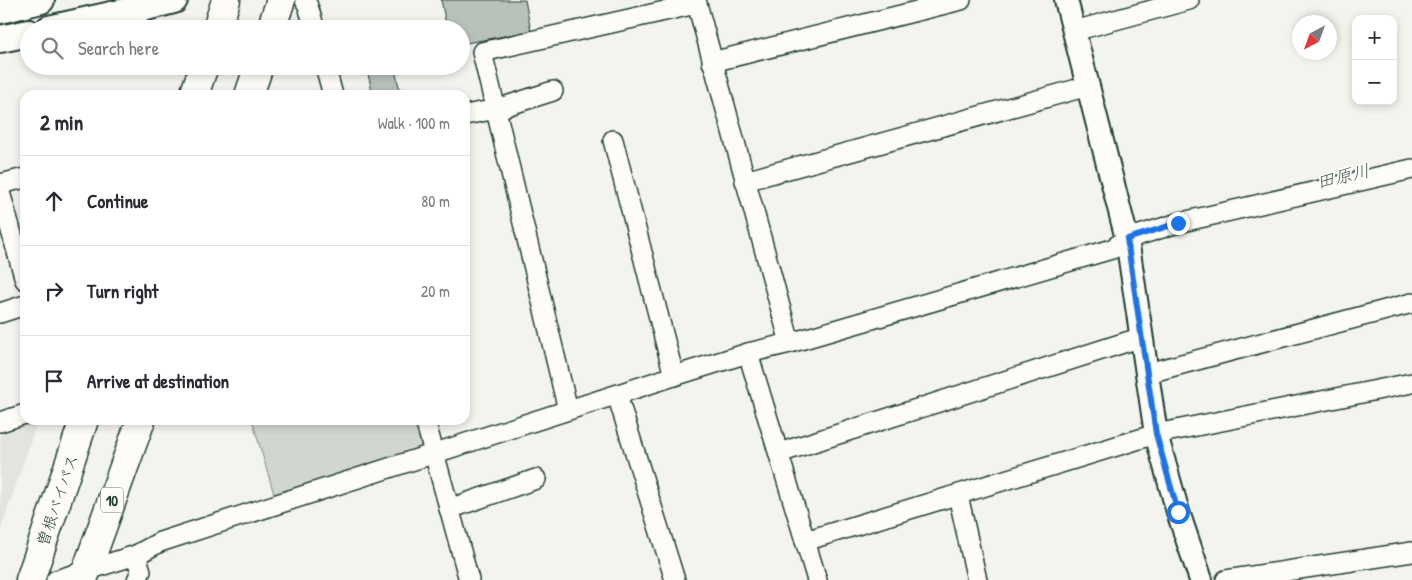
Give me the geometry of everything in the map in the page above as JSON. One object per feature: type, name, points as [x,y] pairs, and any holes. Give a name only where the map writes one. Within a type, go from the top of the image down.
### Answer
[{"type":"highway","points":[[220,20],[226,0]]},
{"type":"highway","points":[[274,20],[281,0]]},
{"type":"highway","points":[[196,90],[201,75]]},
{"type":"highway","points":[[251,90],[256,75]]},
{"type":"highway","name":"曽根バイパス","points":[[30,580],[81,425]]},
{"type":"highway","name":"10","points":[[84,576],[139,425]]},
{"type":"main road","points":[[0,10],[41,0]]},
{"type":"main road","points":[[89,20],[174,0]]},
{"type":"main road","points":[[0,39],[20,35]]},
{"type":"street","points":[[305,0],[312,20]]},
{"type":"street","points":[[712,62],[961,0]]},
{"type":"street","points":[[1066,0],[1127,239],[1156,434],[1178,512],[1201,580]]},
{"type":"street","points":[[1074,31],[1189,0]]},
{"type":"street","points":[[568,410],[482,52],[696,2],[790,344]]},
{"type":"street","points":[[327,75],[332,90]]},
{"type":"street","points":[[745,181],[1088,86]]},
{"type":"street","points":[[470,114],[497,109],[552,91]]},
{"type":"street","points":[[613,140],[674,376]]},
{"type":"street","points":[[56,580],[84,576],[136,555],[160,542],[748,353],[790,344],[1112,249],[1127,239],[1178,223],[1412,169]]},
{"type":"street","points":[[0,184],[20,179]]},
{"type":"street","points":[[1,200],[20,263]]},
{"type":"street","points":[[1148,373],[1412,302]]},
{"type":"street","points":[[0,313],[20,307]]},
{"type":"street","points":[[778,453],[1142,336]]},
{"type":"street","points":[[748,353],[817,580]]},
{"type":"street","points":[[805,541],[1156,434],[1412,383]]},
{"type":"street","points":[[617,395],[675,580]]},
{"type":"street","points":[[0,422],[20,416]]},
{"type":"street","points":[[426,425],[469,580]]},
{"type":"street","points":[[449,509],[536,479]]},
{"type":"street","points":[[958,494],[977,580]]},
{"type":"street","points":[[1226,580],[1412,552]]},
{"type":"street","points":[[136,555],[141,571],[138,580]]},
{"type":"shaded area","points":[[20,425],[36,425],[0,532],[0,431]]},
{"type":"shaded area","points":[[253,425],[419,425],[425,446],[274,494]]},
{"type":"building","points":[[441,0],[525,0],[531,31],[470,42],[470,20],[445,20]]},
{"type":"building","points":[[368,75],[396,75],[400,90],[372,90]]},
{"type":"route","points":[[1178,223],[1127,239],[1156,434],[1178,512]]},
{"type":"water label","name":"田原川","points":[[1343,176]]}]
